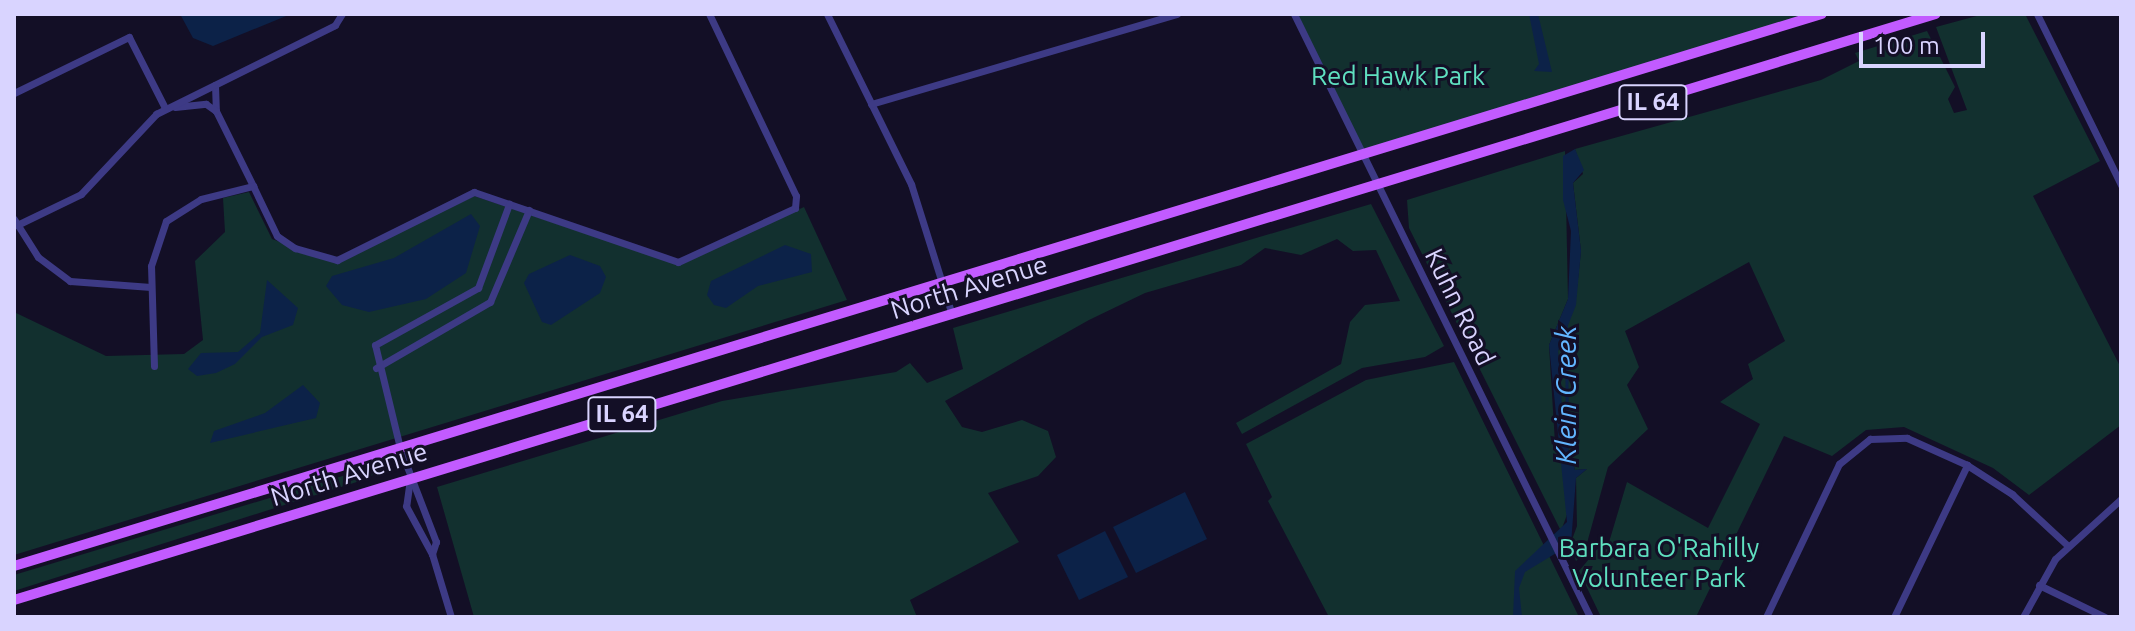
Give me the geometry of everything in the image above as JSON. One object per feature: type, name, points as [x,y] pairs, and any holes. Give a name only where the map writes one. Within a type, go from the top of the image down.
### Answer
[{"type":"main road","name":"North Avenue","points":[[14,566],[1364,157],[1822,14]]},
{"type":"main road","name":"North Avenue","points":[[14,600],[1936,14]]},
{"type":"street","points":[[151,287],[70,281],[38,257],[16,222],[81,194],[128,137],[165,108],[335,25],[342,14]]},
{"type":"street","points":[[215,85],[216,111],[284,243],[337,260],[474,192],[678,262],[795,208],[796,196],[709,14]]},
{"type":"street","points":[[827,14],[911,184],[946,284],[952,315]]},
{"type":"street","points":[[871,104],[1177,14]]},
{"type":"street","name":"Kuhn Road","points":[[1294,14],[1590,617]]},
{"type":"street","points":[[2037,14],[2121,185]]},
{"type":"street","points":[[14,93],[129,37],[165,108]]},
{"type":"street","points":[[165,108],[206,104],[216,111]]},
{"type":"street","points":[[154,366],[153,247],[166,221],[201,199],[253,186]]},
{"type":"street","points":[[432,554],[436,542],[423,496],[410,479],[400,448],[376,368],[375,345],[478,288],[509,204]]},
{"type":"street","points":[[376,368],[490,302],[529,210]]},
{"type":"street","points":[[417,322],[426,338]]},
{"type":"street","points":[[1766,617],[1833,475],[1853,448],[1893,436],[1967,465],[2012,494],[2067,545]]},
{"type":"street","points":[[1894,617],[1967,465]]},
{"type":"street","points":[[410,479],[406,506],[421,544],[432,554],[450,617]]},
{"type":"street","points":[[2023,617],[2039,585],[2067,545],[2121,499]]},
{"type":"street","points":[[2039,585],[2105,617]]},
{"type":"green space","name":"Red Hawk Park","points":[[1296,14],[1816,14],[1364,152]]},
{"type":"green space","name":"Barbara O'Rahilly Volunteer Park","points":[[1984,14],[2025,14],[2100,161],[2033,196],[2121,368],[2121,425],[2029,495],[1993,468],[1904,427],[1866,430],[1832,456],[1784,436],[1696,617],[1601,617],[1579,571],[1599,547],[1607,549],[1627,482],[1708,528],[1760,424],[1720,402],[1753,379],[1748,364],[1785,341],[1749,262],[1625,331],[1639,367],[1627,385],[1648,429],[1608,467],[1584,554],[1576,561],[1570,545],[1577,526],[1576,478],[1587,469],[1575,470],[1563,433],[1558,351],[1576,297],[1581,251],[1573,183],[1583,174],[1575,149],[1821,80],[1859,61],[1855,53],[1927,31],[1955,87],[1948,99],[1954,113],[1967,110],[1936,27]]},
{"type":"green space","points":[[1565,151],[1568,299],[1549,345],[1555,443],[1565,468],[1568,512],[1561,531],[1409,228],[1407,200]]},
{"type":"green space","points":[[249,192],[272,239],[335,263],[474,196],[680,265],[804,207],[847,300],[14,555],[14,312],[106,356],[184,354],[203,340],[195,261],[225,232],[223,198]]},
{"type":"green space","points":[[1371,204],[1444,346],[1425,357],[1362,368],[1242,434],[1236,423],[1341,364],[1350,322],[1365,305],[1400,301],[1376,250],[1353,251],[1337,239],[1301,255],[1265,248],[1241,265],[1145,293],[1089,320],[945,401],[962,427],[982,432],[1022,420],[1048,431],[1056,457],[1038,476],[988,493],[1019,542],[910,600],[917,617],[474,617],[437,487],[722,401],[896,372],[910,363],[927,383],[963,369],[953,328]]},
{"type":"green space","points":[[1454,362],[1579,617],[1329,617],[1268,501],[1272,497],[1246,444],[1366,380]]},
{"type":"green space","points":[[379,465],[381,471],[363,480],[14,591],[14,575]]},
{"type":"water","points":[[180,14],[291,14],[213,46],[193,38]]},
{"type":"water","points":[[1529,14],[1538,14],[1552,72],[1534,71],[1539,64]]},
{"type":"water","points":[[1575,149],[1584,170],[1573,183],[1581,251],[1576,305],[1558,351],[1564,434],[1575,470],[1587,469],[1576,478],[1571,544],[1525,572],[1519,588],[1522,617],[1513,617],[1515,571],[1567,522],[1549,345],[1568,299],[1571,231],[1563,200],[1563,156]]},
{"type":"water","points":[[471,214],[480,226],[466,273],[426,299],[369,312],[342,305],[326,286],[332,276],[394,258]]},
{"type":"water","points":[[785,245],[811,254],[812,272],[758,286],[726,308],[714,305],[707,295],[711,281]]},
{"type":"water","points":[[570,255],[600,266],[606,277],[600,293],[551,325],[542,322],[524,283],[529,274]]},
{"type":"water","points":[[267,280],[298,308],[293,325],[262,337],[235,364],[216,373],[197,376],[188,369],[201,353],[238,352],[260,333]]},
{"type":"water","points":[[303,385],[320,403],[316,418],[210,443],[214,431],[265,413]]},
{"type":"water","points":[[1185,492],[1207,539],[1136,573],[1113,527]]},
{"type":"water","points":[[1105,531],[1128,577],[1079,600],[1057,555]]},
{"type":"waterway","name":"Klein Creek","points":[[1566,326],[1567,444]]}]
